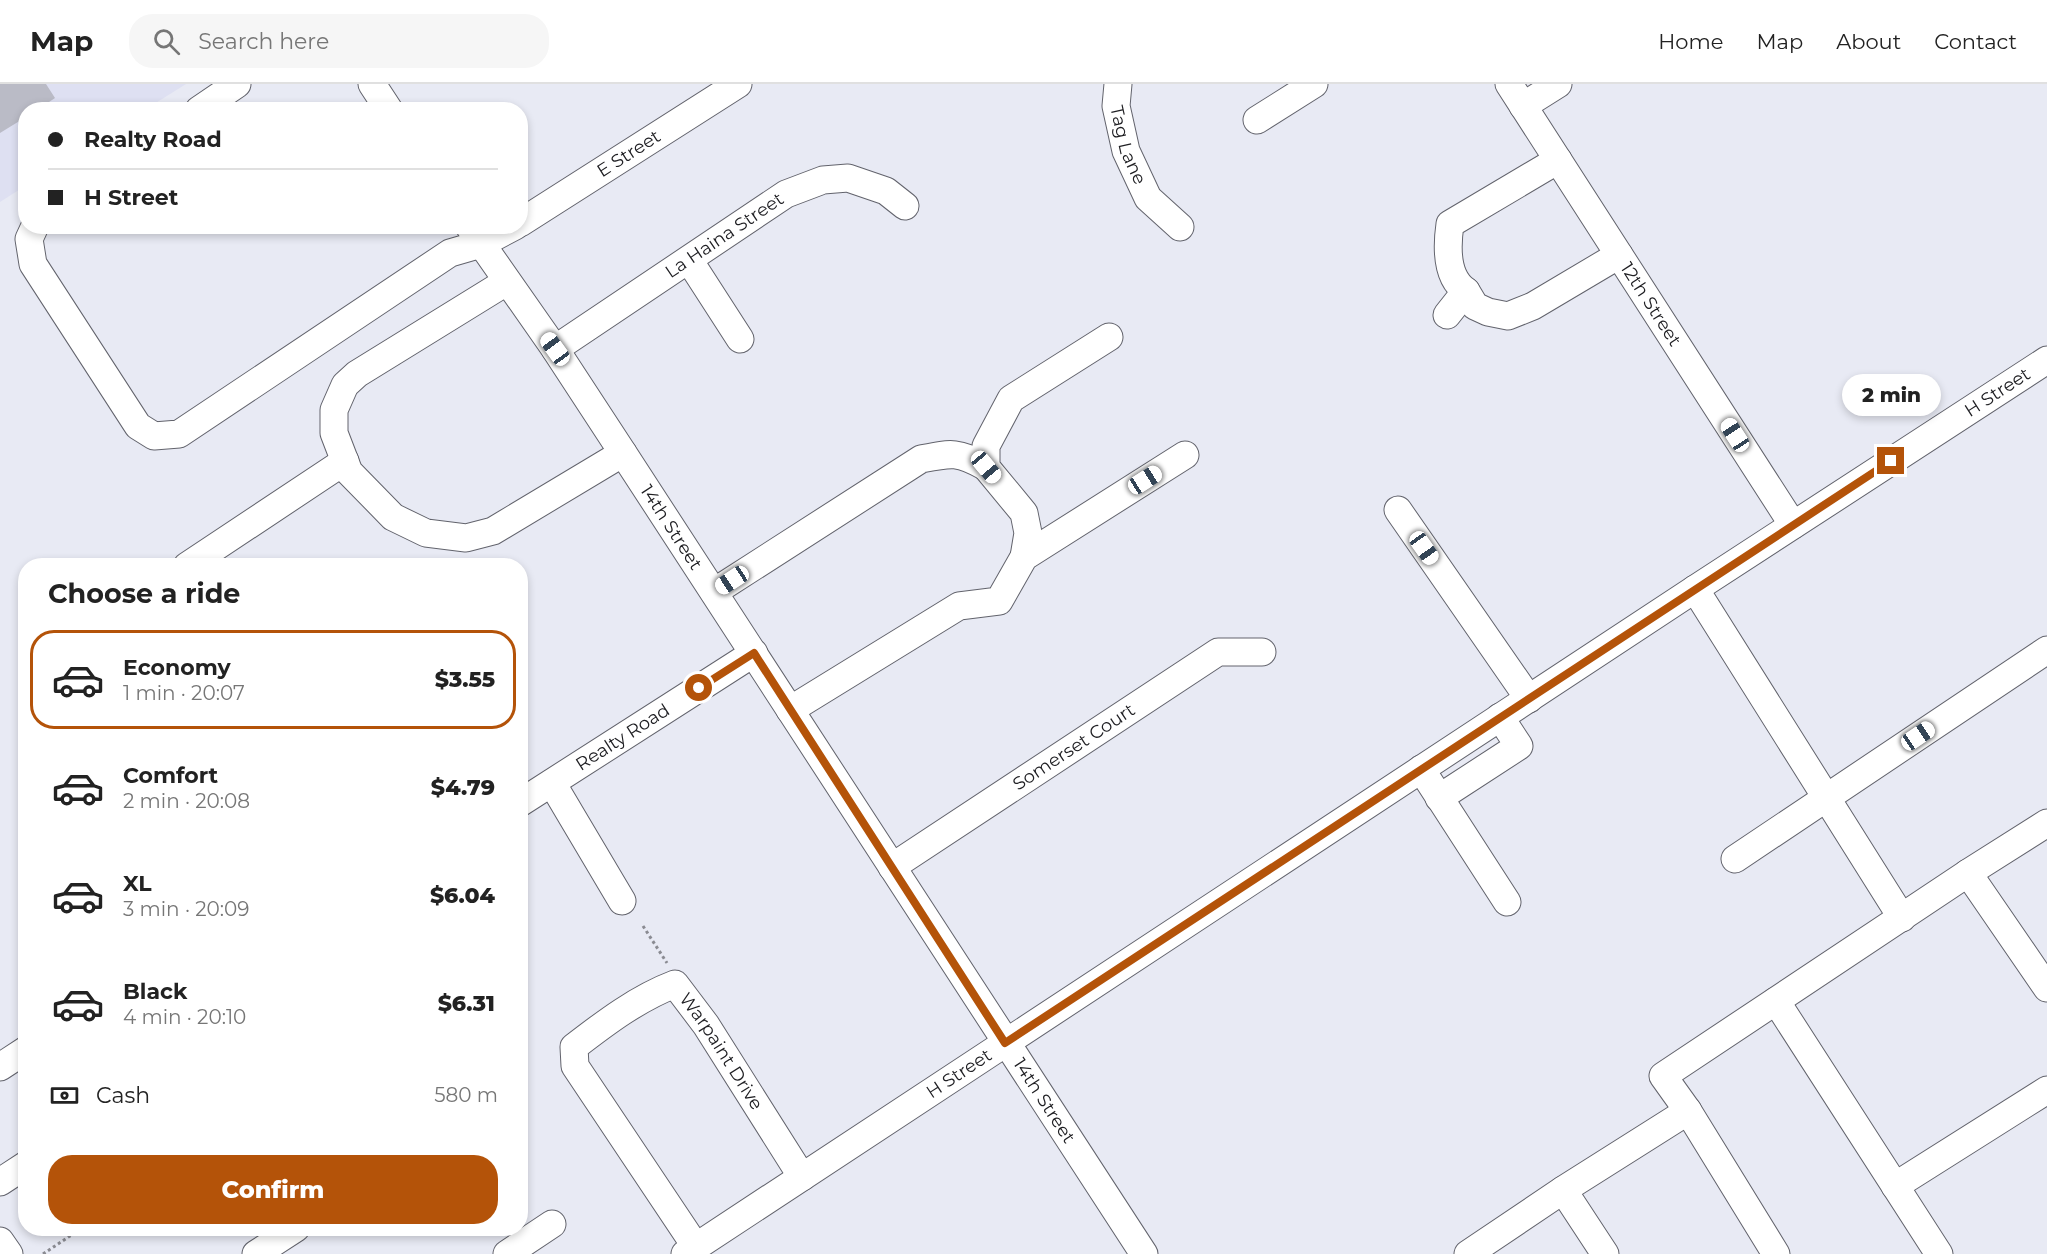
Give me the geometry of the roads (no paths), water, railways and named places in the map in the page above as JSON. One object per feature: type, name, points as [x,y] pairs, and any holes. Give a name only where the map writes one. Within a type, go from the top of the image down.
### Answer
[{"type":"street","points":[[210,102],[237,84]]},
{"type":"street","points":[[372,84],[384,102]]},
{"type":"street","name":"E Street","points":[[528,218],[738,84]]},
{"type":"street","name":"Tag Lane","points":[[1118,84],[1116,106],[1126,151],[1148,198],[1180,227]]},
{"type":"street","points":[[1257,120],[1314,84]]},
{"type":"street","points":[[1516,95],[1558,84]]},
{"type":"street","name":"12th Street","points":[[1516,95],[1793,525]]},
{"type":"street","points":[[1558,160],[1450,224],[1447,255],[1461,288],[1466,291],[1475,306],[1488,312],[1508,316],[1533,306],[1619,255]]},
{"type":"street","name":"La Haina Street","points":[[555,349],[786,194],[823,180],[848,178],[886,191],[905,206]]},
{"type":"street","points":[[31,234],[29,239],[33,264],[138,426],[154,436],[179,434],[475,235]]},
{"type":"street","name":"14th Street","points":[[475,235],[555,349],[1144,1254]]},
{"type":"street","points":[[689,260],[741,339]]},
{"type":"street","points":[[506,282],[357,374],[345,385],[334,410],[334,433],[349,472],[393,517],[426,533],[466,538],[493,531],[623,453]]},
{"type":"street","points":[[1447,315],[1466,291]]},
{"type":"street","points":[[986,467],[986,446],[1011,399],[1109,337]]},
{"type":"street","name":"H Street","points":[[691,1250],[2047,360]]},
{"type":"street","points":[[714,592],[921,459],[951,453],[969,457],[986,467],[1024,513],[1028,533],[1024,557],[999,601],[959,606],[790,710]]},
{"type":"street","points":[[1024,557],[1185,455]]},
{"type":"street","points":[[199,558],[345,461]]},
{"type":"street","points":[[1398,510],[1528,699]]},
{"type":"street","points":[[1695,589],[1902,918]]},
{"type":"street","points":[[1735,859],[2047,650]]},
{"type":"street","name":"Somerset Court","points":[[892,867],[1218,652],[1262,651]]},
{"type":"street","name":"Realty Road","points":[[528,799],[754,653]]},
{"type":"street","points":[[1439,798],[1519,746],[1500,717]]},
{"type":"street","points":[[1421,769],[1508,902]]},
{"type":"street","points":[[552,783],[622,901]]},
{"type":"street","points":[[1776,1254],[1688,1111],[1663,1076],[2047,823]]},
{"type":"street","points":[[1968,873],[2047,988]]},
{"type":"street","name":"Warpaint Drive","points":[[691,1250],[575,1066],[574,1047],[597,1029],[652,993],[675,984],[706,1025],[802,1177]]},
{"type":"street","points":[[1776,1001],[1939,1254]]},
{"type":"street","points":[[0,1066],[18,1055]]},
{"type":"street","points":[[1895,1186],[2047,1090]]},
{"type":"street","points":[[1468,1254],[1563,1190],[1688,1111]]},
{"type":"street","points":[[0,1182],[18,1170]]},
{"type":"street","points":[[1563,1190],[1605,1254]]},
{"type":"street","points":[[507,1254],[552,1224]]},
{"type":"street","points":[[0,1241],[9,1254]]}]
